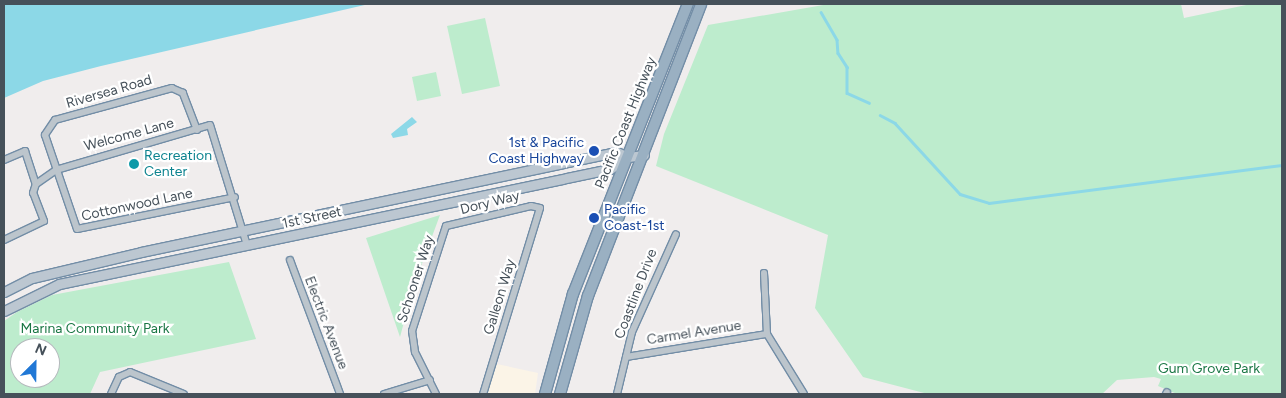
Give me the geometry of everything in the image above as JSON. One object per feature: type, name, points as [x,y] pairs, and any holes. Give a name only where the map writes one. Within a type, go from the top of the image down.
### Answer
[{"type":"highway","name":"Pacific Coast Highway","points":[[545,394],[572,294],[688,4]]},
{"type":"highway","name":"Pacific Coast Highway","points":[[560,394],[576,329],[701,4]]},
{"type":"main road","name":"1st Street","points":[[4,292],[56,271],[617,152],[628,157]]},
{"type":"main road","name":"1st Street","points":[[4,311],[59,284],[610,169],[628,157],[644,155]]},
{"type":"street","name":"Riversea Road","points":[[56,170],[45,135],[48,127],[55,120],[112,104],[178,89],[197,130]]},
{"type":"street","name":"Welcome Lane","points":[[36,184],[56,170],[210,125],[235,198]]},
{"type":"street","points":[[4,160],[25,151],[36,184],[33,192],[44,221],[4,240]]},
{"type":"street","name":"Cottonwood Lane","points":[[56,170],[81,231],[235,198]]},
{"type":"street","points":[[235,198],[247,245]]},
{"type":"street","name":"Dory Way","points":[[446,226],[531,206],[540,208]]},
{"type":"street","name":"Galleon Way","points":[[483,394],[540,208]]},
{"type":"street","name":"Schooner Way","points":[[436,394],[415,352],[412,331],[446,226]]},
{"type":"street","name":"Coastline Drive","points":[[617,394],[626,357],[648,291],[676,234]]},
{"type":"street","name":"Electric Avenue","points":[[290,260],[340,394]]},
{"type":"street","points":[[764,273],[767,334],[804,394]]},
{"type":"street","name":"Carmel Avenue","points":[[626,357],[767,334]]},
{"type":"street","points":[[111,394],[122,374],[134,373],[184,394]]},
{"type":"street","points":[[384,394],[430,380]]},
{"type":"shaded area","points":[[497,364],[538,373],[535,394],[487,394]]},
{"type":"green space","name":"Gum Grove Park","points":[[829,4],[1181,4],[1184,18],[1251,4],[1282,4],[1282,394],[1177,394],[1158,386],[1161,379],[1154,377],[1117,380],[1102,394],[928,394],[863,377],[815,308],[828,235],[656,166],[664,134],[708,25]]},
{"type":"green space","points":[[485,18],[500,86],[462,94],[447,26]]},
{"type":"green space","points":[[436,72],[441,96],[417,101],[412,77]]},
{"type":"green space","points":[[440,215],[414,285],[400,337],[366,238]]},
{"type":"green space","name":"Marina Community Park","points":[[229,262],[256,339],[100,372],[90,394],[4,394],[4,321],[17,312],[52,295]]},
{"type":"water","points":[[4,4],[369,4],[101,66],[43,81],[4,98]]},
{"type":"water","points":[[412,117],[417,122],[407,129],[408,135],[393,138],[391,134]]},
{"type":"waterway","points":[[821,12],[837,40],[838,53],[847,67],[847,93],[869,103]]},
{"type":"waterway","points":[[880,115],[895,123],[960,194],[989,203],[1282,165]]},
{"type":"place","name":"1st & Pacific Coast Highway","points":[[594,151]]},
{"type":"place","name":"Recreation Center","points":[[134,164]]},
{"type":"place","name":"Pacific Coast-1st","points":[[594,218]]}]
